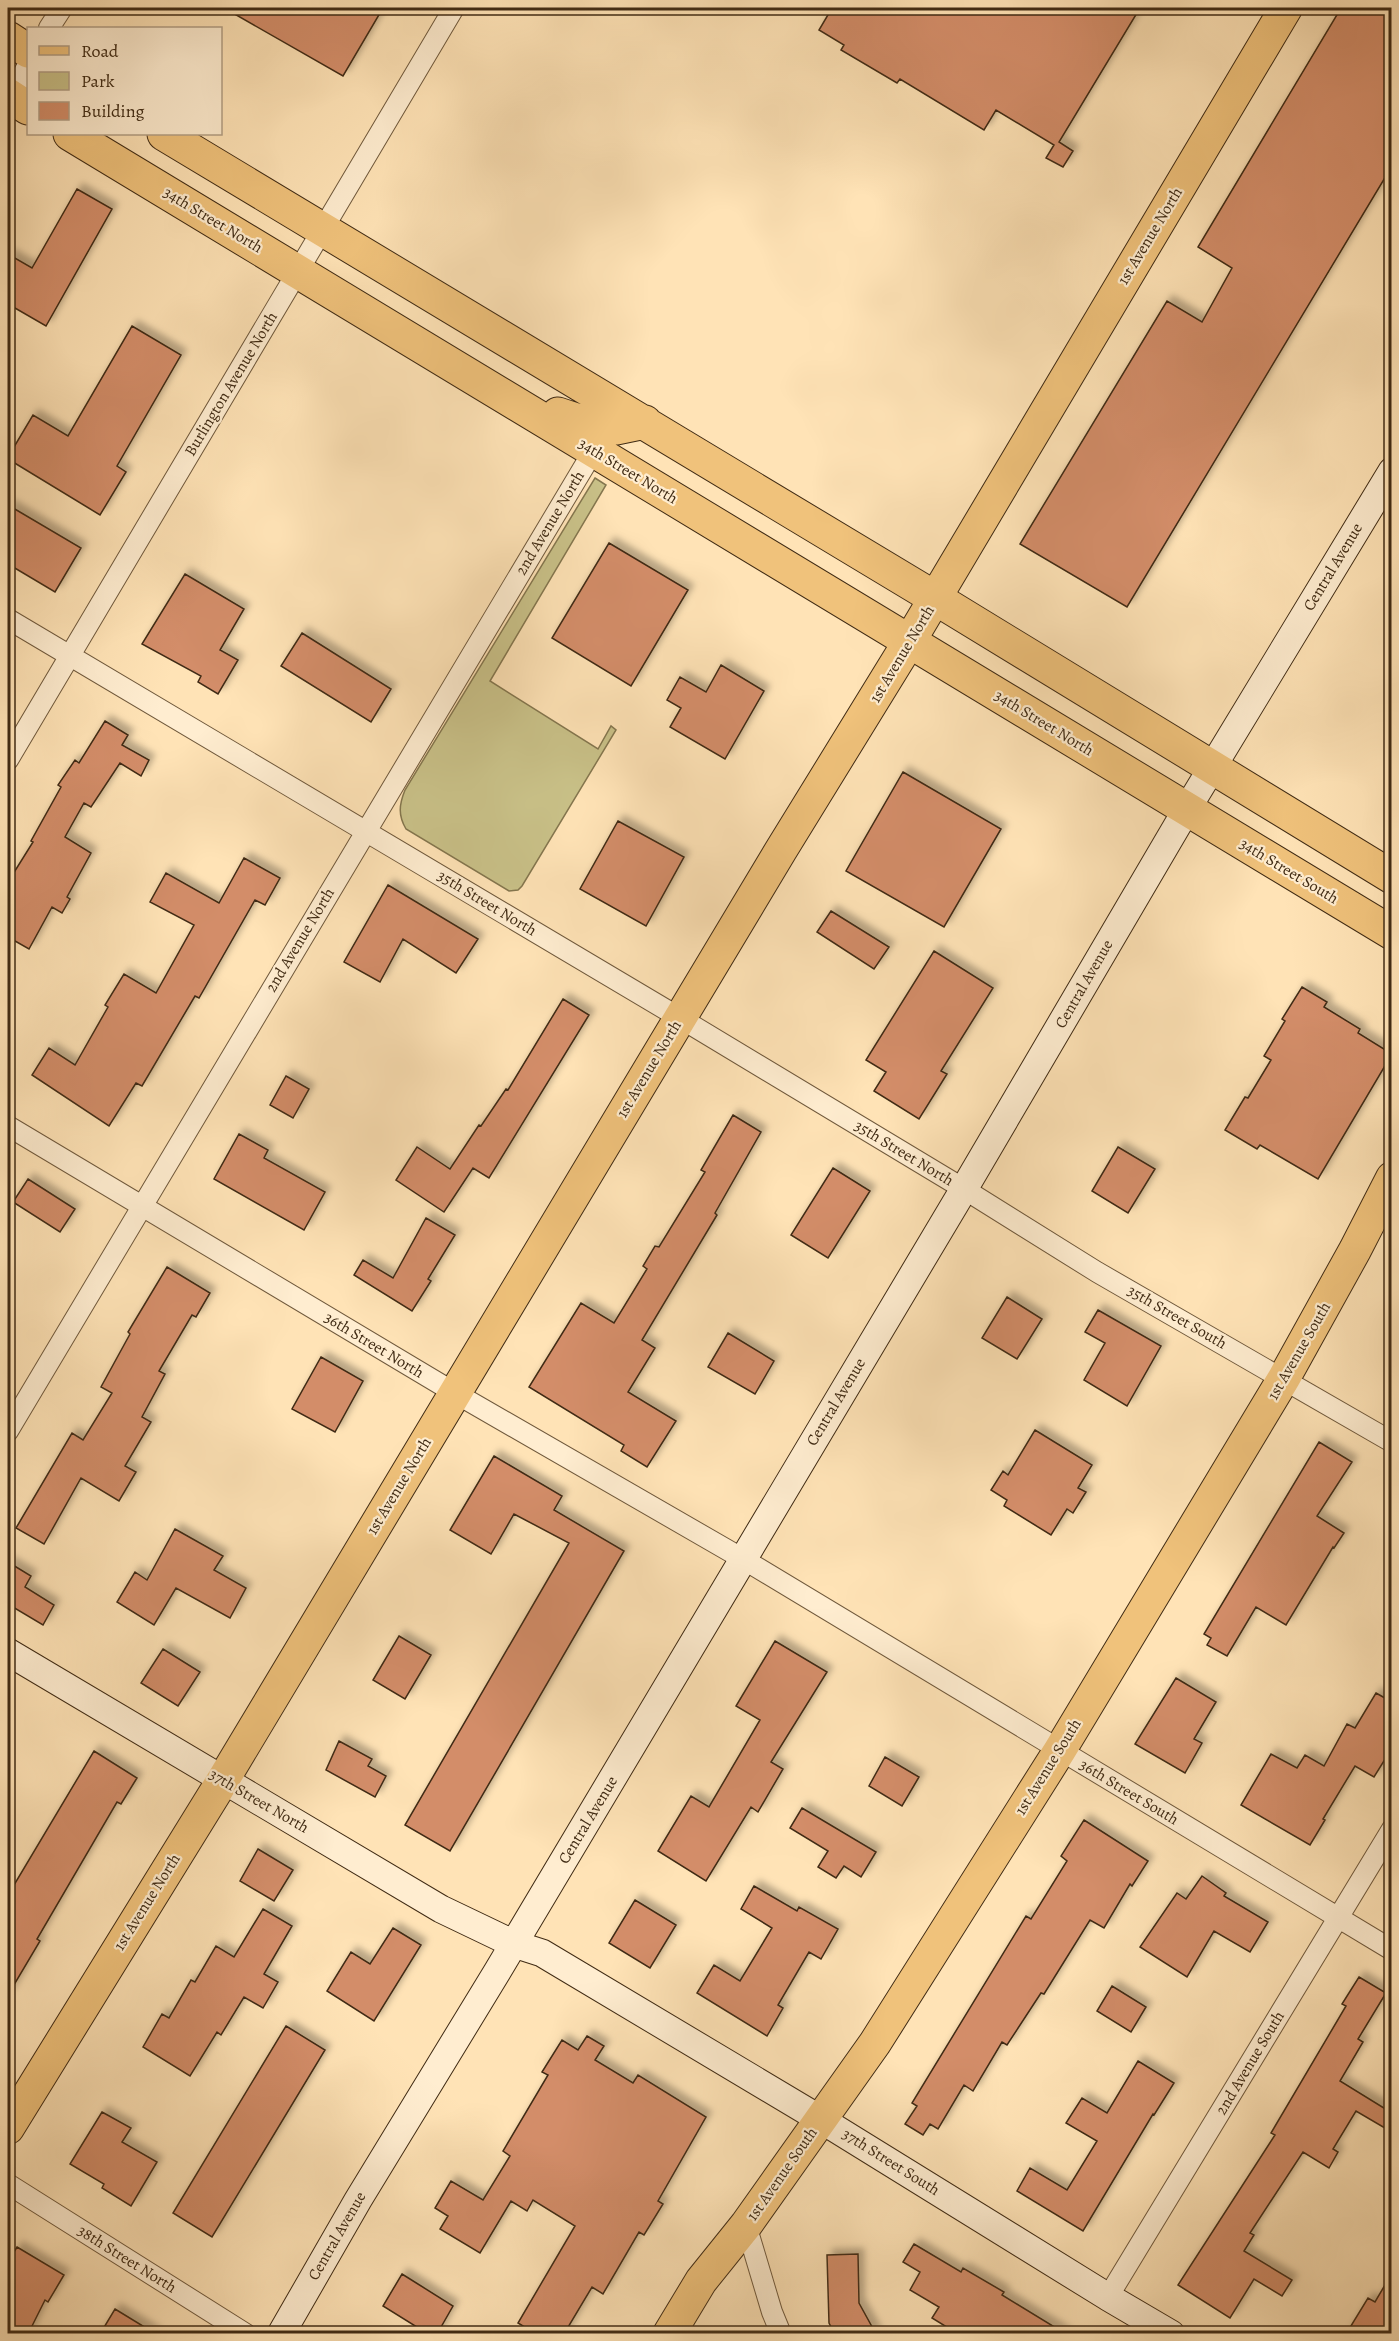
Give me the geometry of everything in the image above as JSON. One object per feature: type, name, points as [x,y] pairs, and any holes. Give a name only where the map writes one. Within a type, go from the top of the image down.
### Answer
[{"type":"highway","points":[[8,38],[27,50]]},
{"type":"highway","name":"34th Street North","points":[[72,135],[1186,808]]},
{"type":"highway","points":[[166,135],[645,422],[1392,877]]},
{"type":"highway","points":[[505,397],[600,428],[616,428],[645,422]]},
{"type":"highway","name":"34th Street South","points":[[1186,808],[1392,933]]},
{"type":"main road","name":"1st Avenue North","points":[[8,2128],[222,1780],[909,642],[1286,8]]},
{"type":"main road","name":"Central Avenue","points":[[280,2334],[964,1189],[1186,808],[1392,471]]},
{"type":"main road","name":"1st Avenue South","points":[[669,2334],[701,2281],[746,2225],[875,2043],[1060,1750],[1284,1378],[1392,1178]]},
{"type":"main road","name":"37th Street North","points":[[8,1652],[441,1909],[514,1944]]},
{"type":"main road","name":"37th Street South","points":[[514,1944],[542,1953],[820,2119],[1171,2334]]},
{"type":"street","points":[[50,27],[62,8]]},
{"type":"street","name":"Burlington Avenue North","points":[[8,760],[454,8]]},
{"type":"street","points":[[13,100],[27,67]]},
{"type":"street","name":"2nd Avenue North","points":[[8,1431],[594,450]]},
{"type":"street","name":"35th Street North","points":[[8,619],[964,1189]]},
{"type":"street","name":"36th Street North","points":[[8,1126],[455,1393],[743,1558]]},
{"type":"street","name":"35th Street South","points":[[964,1189],[1096,1272],[1392,1442]]},
{"type":"street","name":"36th Street South","points":[[743,1558],[1392,1950]]},
{"type":"street","name":"2nd Avenue South","points":[[1108,2297],[1392,1829]]},
{"type":"street","name":"38th Street North","points":[[8,2184],[246,2334]]},
{"type":"street","points":[[746,2225],[772,2312],[781,2334]]},
{"type":"green space","points":[[595,478],[606,485],[490,681],[598,749],[611,726],[616,730],[522,886],[518,890],[509,891],[406,829],[400,810],[401,800]]},
{"type":"building","points":[[224,8],[383,8],[343,76]]},
{"type":"building","points":[[832,8],[1140,8],[1059,142],[1073,151],[1063,167],[1046,158],[1054,145],[996,110],[984,130],[900,79],[897,83],[841,50],[844,45],[819,30]]},
{"type":"building","points":[[1341,8],[1392,8],[1392,166],[1127,607],[1020,544],[1167,301],[1202,322],[1232,268],[1198,247]]},
{"type":"building","points":[[77,189],[112,209],[46,326],[8,304],[8,254],[32,268]]},
{"type":"building","points":[[132,326],[181,355],[117,466],[126,472],[100,515],[8,457],[33,415],[68,436]]},
{"type":"building","points":[[8,505],[81,548],[55,592],[8,564]]},
{"type":"building","points":[[609,543],[688,590],[631,686],[552,638]]},
{"type":"building","points":[[185,574],[244,609],[220,650],[238,660],[218,694],[198,682],[201,676],[142,644]]},
{"type":"building","points":[[302,633],[391,689],[371,722],[281,666]]},
{"type":"building","points":[[721,665],[764,691],[725,759],[670,727],[681,708],[667,700],[680,677],[706,692]]},
{"type":"building","points":[[105,721],[128,735],[122,745],[149,760],[141,776],[120,763],[91,807],[84,803],[65,837],[91,853],[67,897],[70,899],[62,913],[52,907],[29,949],[8,937],[8,882],[33,842],[31,841],[61,787],[58,785],[75,760],[79,763]]},
{"type":"building","points":[[903,772],[1001,829],[944,927],[846,871]]},
{"type":"building","points":[[618,821],[684,857],[646,926],[580,889]]},
{"type":"building","points":[[244,858],[280,878],[265,905],[255,900],[199,998],[195,996],[142,1086],[136,1083],[109,1126],[32,1075],[49,1048],[75,1065],[108,1007],[105,1005],[124,974],[156,993],[194,925],[150,902],[166,873],[219,903]]},
{"type":"building","points":[[388,885],[478,939],[456,973],[403,939],[380,982],[344,962]]},
{"type":"building","points":[[831,911],[889,947],[874,969],[817,932]]},
{"type":"building","points":[[934,951],[993,988],[941,1071],[947,1074],[919,1119],[874,1091],[886,1072],[866,1060]]},
{"type":"building","points":[[1302,987],[1327,1002],[1324,1007],[1360,1029],[1358,1033],[1392,1054],[1318,1179],[1260,1145],[1257,1149],[1225,1130],[1271,1060],[1264,1056],[1285,1021],[1282,1019]]},
{"type":"building","points":[[563,999],[589,1015],[489,1178],[473,1168],[444,1212],[396,1180],[417,1147],[450,1169],[479,1125],[481,1126],[506,1089],[508,1090]]},
{"type":"building","points":[[286,1076],[309,1089],[293,1118],[270,1105]]},
{"type":"building","points":[[733,1115],[761,1132],[715,1213],[717,1215],[642,1340],[655,1348],[628,1392],[676,1421],[647,1467],[621,1451],[624,1445],[529,1387],[581,1303],[614,1323],[647,1269],[643,1266],[655,1246],[659,1247],[705,1172],[701,1170]]},
{"type":"building","points":[[239,1134],[268,1150],[264,1158],[325,1192],[304,1230],[214,1179]]},
{"type":"building","points":[[1118,1147],[1155,1169],[1128,1213],[1092,1191]]},
{"type":"building","points":[[833,1168],[870,1191],[828,1258],[791,1235]]},
{"type":"building","points":[[28,1179],[75,1209],[60,1232],[13,1202]]},
{"type":"building","points":[[426,1218],[455,1235],[428,1279],[431,1281],[412,1311],[354,1275],[363,1260],[393,1278]]},
{"type":"building","points":[[167,1267],[210,1293],[196,1317],[192,1315],[159,1371],[165,1374],[142,1417],[151,1422],[125,1466],[136,1472],[119,1501],[81,1478],[44,1544],[16,1528],[72,1433],[83,1440],[112,1393],[101,1387],[130,1334],[128,1332]]},
{"type":"building","points":[[1007,1297],[1042,1319],[1017,1359],[982,1338]]},
{"type":"building","points":[[1098,1310],[1161,1346],[1127,1406],[1084,1380],[1105,1343],[1085,1332]]},
{"type":"building","points":[[728,1333],[774,1361],[755,1394],[708,1367]]},
{"type":"building","points":[[321,1357],[363,1381],[335,1432],[292,1409]]},
{"type":"building","points":[[1035,1430],[1092,1465],[1078,1488],[1086,1492],[1073,1513],[1067,1509],[1051,1535],[1004,1506],[1007,1500],[991,1490],[1003,1471],[1008,1475]]},
{"type":"building","points":[[1319,1442],[1352,1462],[1317,1516],[1344,1533],[1333,1547],[1286,1625],[1256,1607],[1227,1656],[1207,1645],[1211,1638],[1204,1634]]},
{"type":"building","points":[[494,1456],[562,1496],[554,1510],[624,1551],[450,1851],[405,1825],[569,1543],[514,1514],[491,1554],[450,1530]]},
{"type":"building","points":[[175,1529],[223,1556],[214,1570],[246,1588],[230,1618],[176,1588],[154,1625],[117,1602],[135,1572],[147,1580]]},
{"type":"building","points":[[8,1562],[31,1576],[25,1587],[54,1605],[43,1625],[13,1607],[8,1616]]},
{"type":"building","points":[[399,1636],[431,1655],[405,1699],[373,1680]]},
{"type":"building","points":[[775,1641],[827,1672],[771,1762],[783,1769],[758,1812],[751,1807],[706,1881],[658,1851],[691,1796],[709,1807],[760,1720],[736,1706]]},
{"type":"building","points":[[163,1649],[200,1672],[178,1706],[141,1683]]},
{"type":"building","points":[[1176,1678],[1216,1702],[1194,1739],[1202,1743],[1185,1773],[1135,1744]]},
{"type":"building","points":[[1376,1693],[1392,1702],[1392,1748],[1374,1777],[1355,1766],[1310,1845],[1241,1805],[1271,1754],[1297,1768],[1305,1755],[1324,1766],[1347,1724],[1355,1728]]},
{"type":"building","points":[[339,1741],[372,1759],[368,1766],[386,1776],[375,1797],[326,1770]]},
{"type":"building","points":[[94,1751],[137,1778],[121,1804],[117,1802],[37,1939],[40,1941],[8,1995],[8,1895]]},
{"type":"building","points":[[885,1757],[919,1777],[902,1806],[869,1786]]},
{"type":"building","points":[[802,1808],[876,1852],[861,1877],[844,1866],[836,1878],[818,1867],[828,1851],[790,1828]]},
{"type":"building","points":[[1084,1820],[1148,1861],[1132,1886],[1130,1884],[1104,1928],[1090,1920],[1044,1994],[1041,1993],[1007,2045],[1002,2042],[973,2091],[964,2085],[938,2129],[930,2124],[923,2135],[905,2124],[917,2106],[912,2103],[1026,1916],[1031,1919],[1067,1861],[1061,1856]]},
{"type":"building","points":[[258,1849],[293,1870],[274,1901],[240,1881]]},
{"type":"building","points":[[1202,1876],[1226,1893],[1224,1896],[1268,1922],[1250,1952],[1214,1931],[1187,1977],[1140,1947],[1177,1893],[1186,1899]]},
{"type":"building","points":[[754,1886],[797,1911],[799,1907],[838,1929],[821,1959],[809,1952],[778,2005],[783,2008],[767,2036],[697,1993],[714,1965],[740,1981],[772,1928],[741,1909]]},
{"type":"building","points":[[635,1900],[676,1925],[650,1968],[609,1943]]},
{"type":"building","points":[[263,1909],[292,1926],[264,1974],[278,1982],[263,2008],[244,1997],[221,2035],[217,2032],[190,2076],[143,2047],[162,2014],[169,2018],[191,1980],[195,1982],[216,1946],[234,1957]]},
{"type":"building","points":[[393,1928],[421,1945],[374,2021],[327,1991],[351,1952],[370,1964]]},
{"type":"building","points":[[1359,1977],[1386,1993],[1358,2039],[1363,2042],[1340,2081],[1392,2113],[1392,2129],[1390,2131],[1356,2111],[1333,2149],[1338,2152],[1329,2168],[1303,2152],[1250,2233],[1254,2235],[1244,2251],[1292,2280],[1282,2296],[1254,2279],[1230,2318],[1178,2285],[1275,2135],[1271,2133],[1346,2006],[1342,2004]]},
{"type":"building","points":[[1112,1986],[1146,2007],[1131,2032],[1097,2011]]},
{"type":"building","points":[[286,2026],[325,2050],[212,2237],[173,2213]]},
{"type":"building","points":[[587,2036],[604,2046],[595,2060],[633,2083],[638,2075],[706,2117],[658,2201],[663,2204],[644,2235],[639,2232],[603,2294],[592,2287],[564,2334],[536,2334],[518,2323],[575,2226],[533,2200],[527,2211],[511,2201],[480,2253],[440,2229],[448,2216],[435,2208],[451,2181],[483,2200],[510,2156],[503,2151],[548,2075],[542,2072],[562,2040],[578,2050]]},
{"type":"building","points":[[1138,2061],[1174,2083],[1083,2231],[1017,2191],[1030,2168],[1067,2190],[1097,2141],[1066,2123],[1082,2098],[1107,2113]]},
{"type":"building","points":[[102,2112],[131,2128],[122,2142],[157,2162],[131,2206],[102,2188],[104,2184],[70,2164]]},
{"type":"building","points":[[914,2244],[961,2272],[963,2268],[1004,2292],[1002,2295],[1066,2334],[958,2334],[932,2318],[939,2307],[910,2290],[920,2272],[903,2262]]},
{"type":"building","points":[[17,2247],[64,2275],[48,2302],[45,2300],[28,2334],[18,2334],[8,2328],[8,2262]]},
{"type":"building","points":[[858,2254],[859,2303],[876,2334],[835,2334],[829,2323],[827,2255]]},
{"type":"building","points":[[1392,2273],[1392,2334],[1346,2334],[1368,2298],[1375,2302]]},
{"type":"building","points":[[402,2274],[453,2306],[437,2334],[428,2334],[383,2306]]},
{"type":"building","points":[[115,2309],[156,2334],[100,2334]]}]
